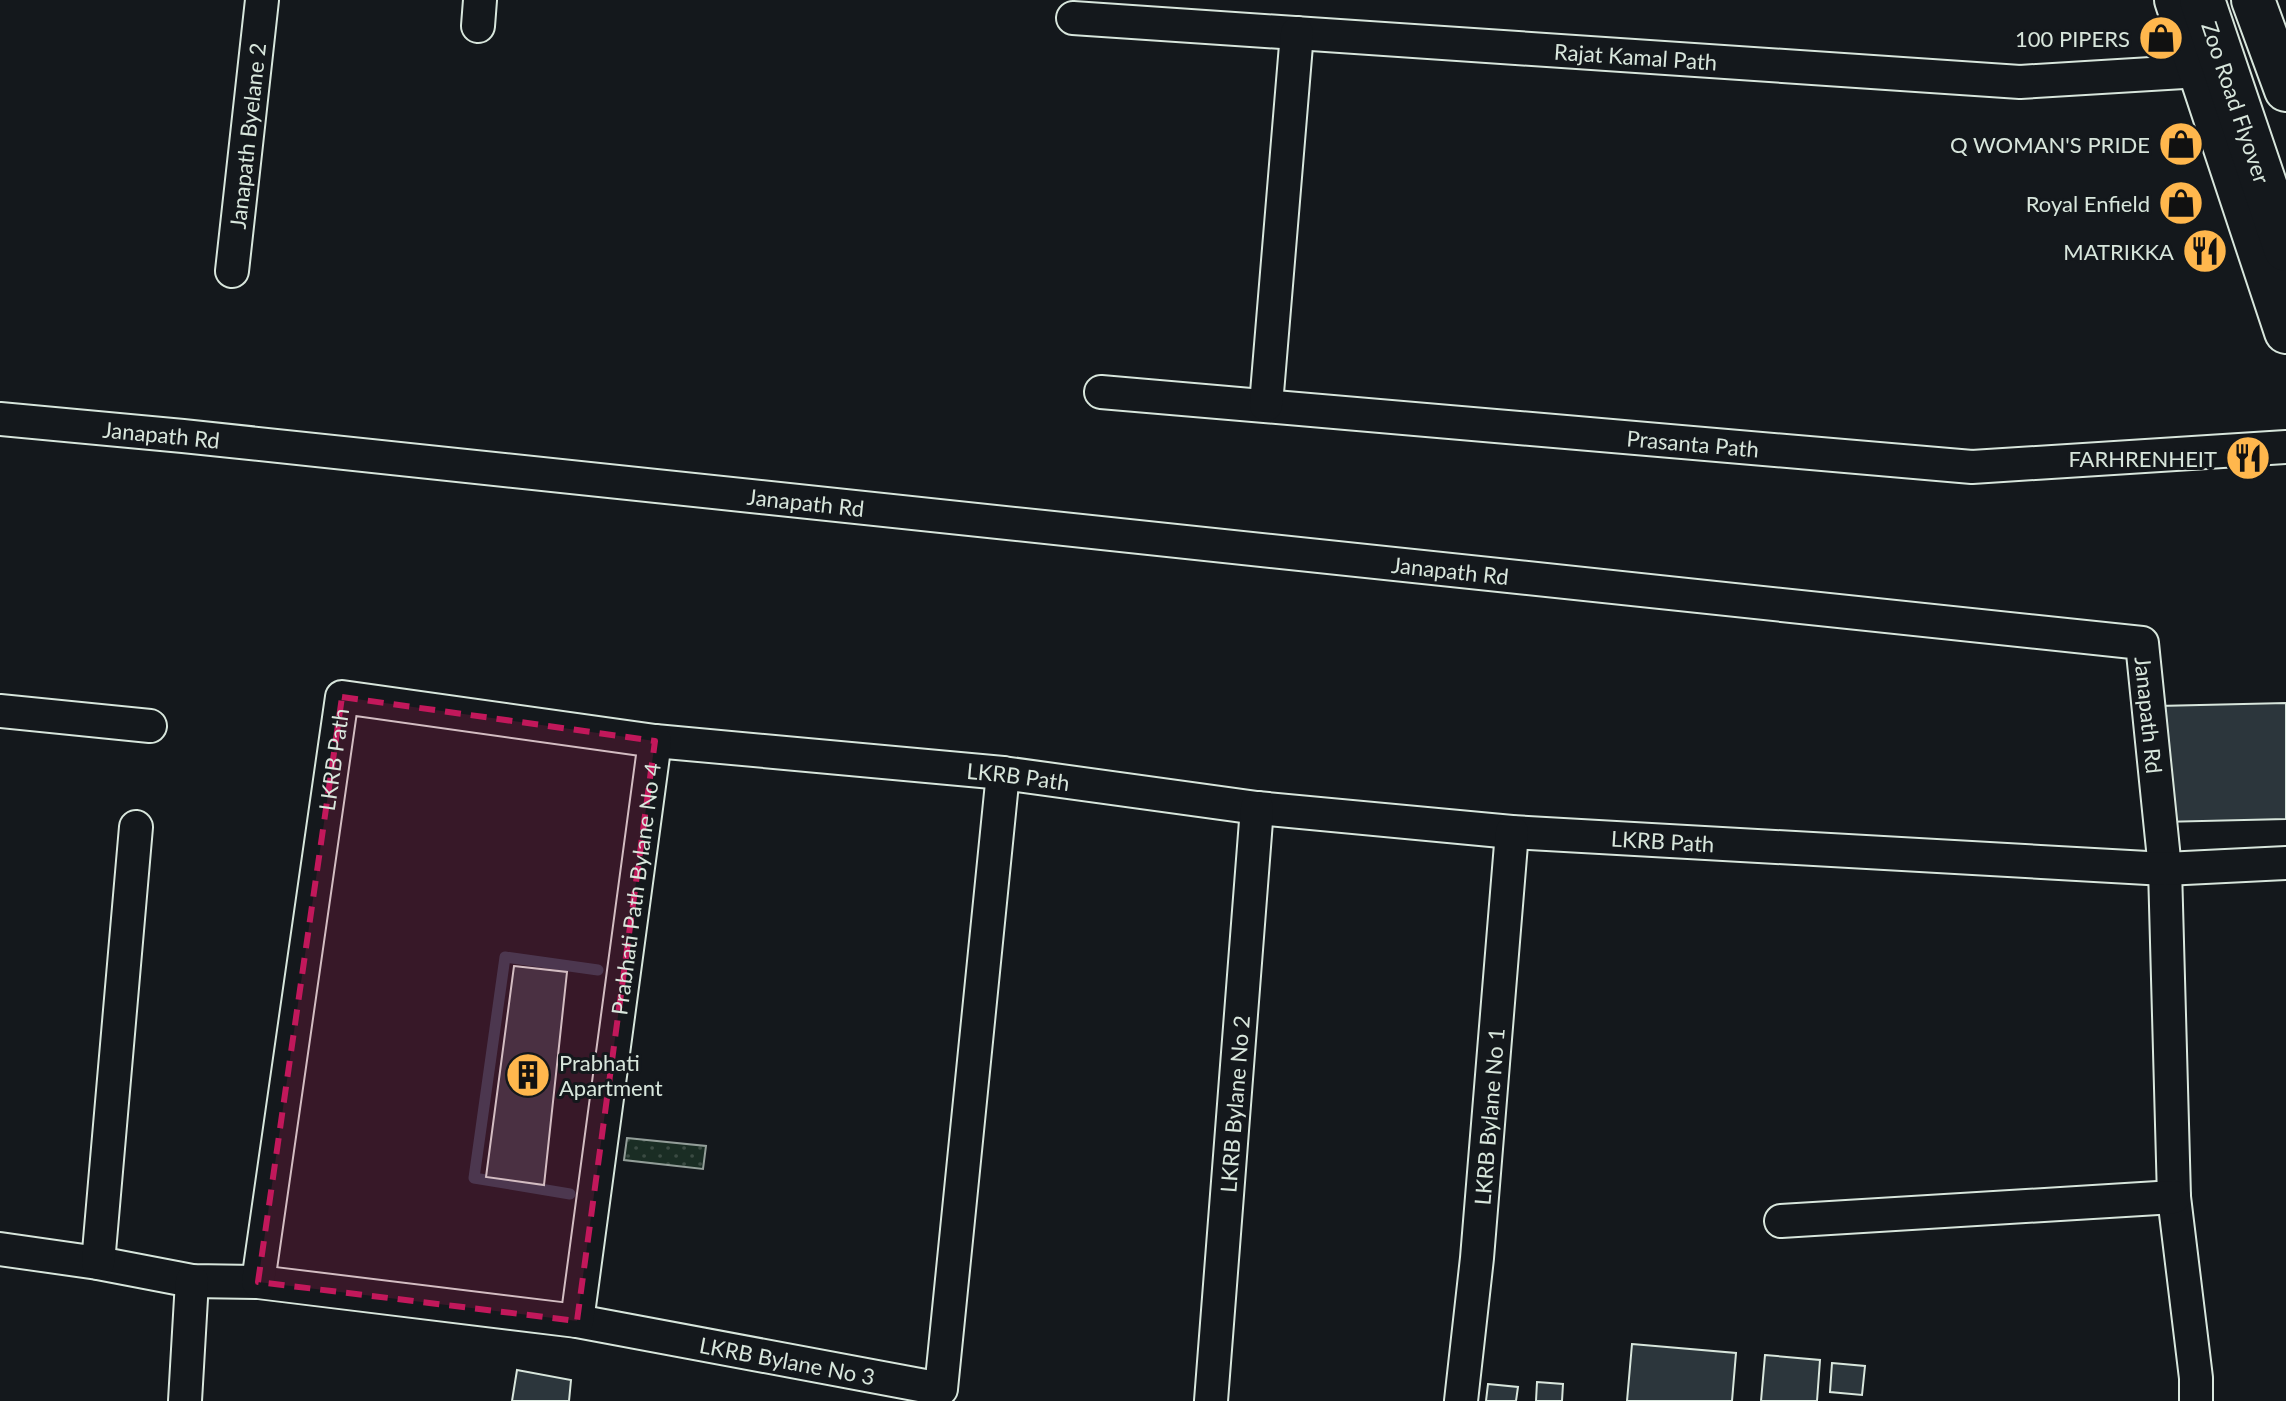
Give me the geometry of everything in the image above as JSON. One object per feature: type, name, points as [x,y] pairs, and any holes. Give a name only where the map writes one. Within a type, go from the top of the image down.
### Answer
[{"type":"main road","name":"Zoo Road Flyover","points":[[2202,0],[2286,249]]},
{"type":"main road","name":"Zoo Road Flyover","points":[[2232,0],[2286,158]]},
{"type":"street","name":"Janapath Byelane 2","points":[[232,271],[262,0]]},
{"type":"street","points":[[2176,0],[2286,332]]},
{"type":"street","points":[[2253,0],[2277,42],[2286,90]]},
{"type":"street","name":"Rajat Kamal Path","points":[[1073,18],[2020,82],[2200,71]]},
{"type":"street","points":[[1266,405],[1297,33]]},
{"type":"street","name":"Prasanta Path","points":[[1101,392],[1972,467],[2286,447]]},
{"type":"street","name":"Janapath Rd","points":[[0,419],[2142,643],[2165,869],[2174,1197],[2196,1378],[2196,1401]]},
{"type":"street","name":"LKRB Path","points":[[258,1282],[342,697],[655,741],[1003,773],[1257,808],[1512,832],[2165,869],[2286,863]]},
{"type":"street","points":[[0,711],[150,726]]},
{"type":"street","name":"Prabhati Path Bylane No 4","points":[[577,1321],[655,741]]},
{"type":"street","name":"LKRB Bylane No 3","points":[[0,1249],[192,1281],[258,1282],[577,1321],[941,1389],[1003,773]]},
{"type":"street","name":"LKRB Bylane No 2","points":[[1211,1401],[1257,808]]},
{"type":"street","points":[[98,1263],[136,827]]},
{"type":"street","name":"LKRB Bylane No 1","points":[[1461,1401],[1477,1258],[1512,832]]},
{"type":"street","points":[[1781,1221],[2174,1197]]},
{"type":"street","points":[[185,1401],[192,1281]]},
{"type":"highlighted area","points":[[342,697],[655,741],[577,1321],[258,1282]]},
{"type":"green space","points":[[627,1138],[706,1146],[703,1169],[624,1160]]},
{"type":"building","points":[[2286,703],[2286,819],[2161,822],[2158,706]]},
{"type":"building","name":"Prabhati Apartment","points":[[514,966],[567,972],[544,1185],[486,1177]]},
{"type":"building","points":[[1632,1344],[1736,1353],[1732,1401],[1627,1401]]},
{"type":"building","points":[[1765,1355],[1820,1360],[1817,1401],[1761,1401]]},
{"type":"building","points":[[1832,1363],[1865,1366],[1862,1395],[1830,1392]]},
{"type":"building","points":[[517,1370],[571,1380],[569,1401],[512,1401]]},
{"type":"building","points":[[1537,1382],[1563,1384],[1562,1401],[1536,1401]]},
{"type":"building","points":[[1488,1384],[1518,1387],[1516,1401],[1486,1401]]},
{"type":"waterway","points":[[570,1194],[474,1178],[505,957],[598,970]]},
{"type":"place","name":"100 PIPERS","points":[[2161,38]]},
{"type":"place","name":"Q WOMAN'S PRIDE","points":[[2181,144]]},
{"type":"place","name":"Royal Enfield","points":[[2181,203]]},
{"type":"place","name":"MATRIKKA","points":[[2205,251]]},
{"type":"place","name":"FARHRENHEIT","points":[[2248,458]]},
{"type":"place","name":"Prabhati Apartment","points":[[528,1075]]}]
